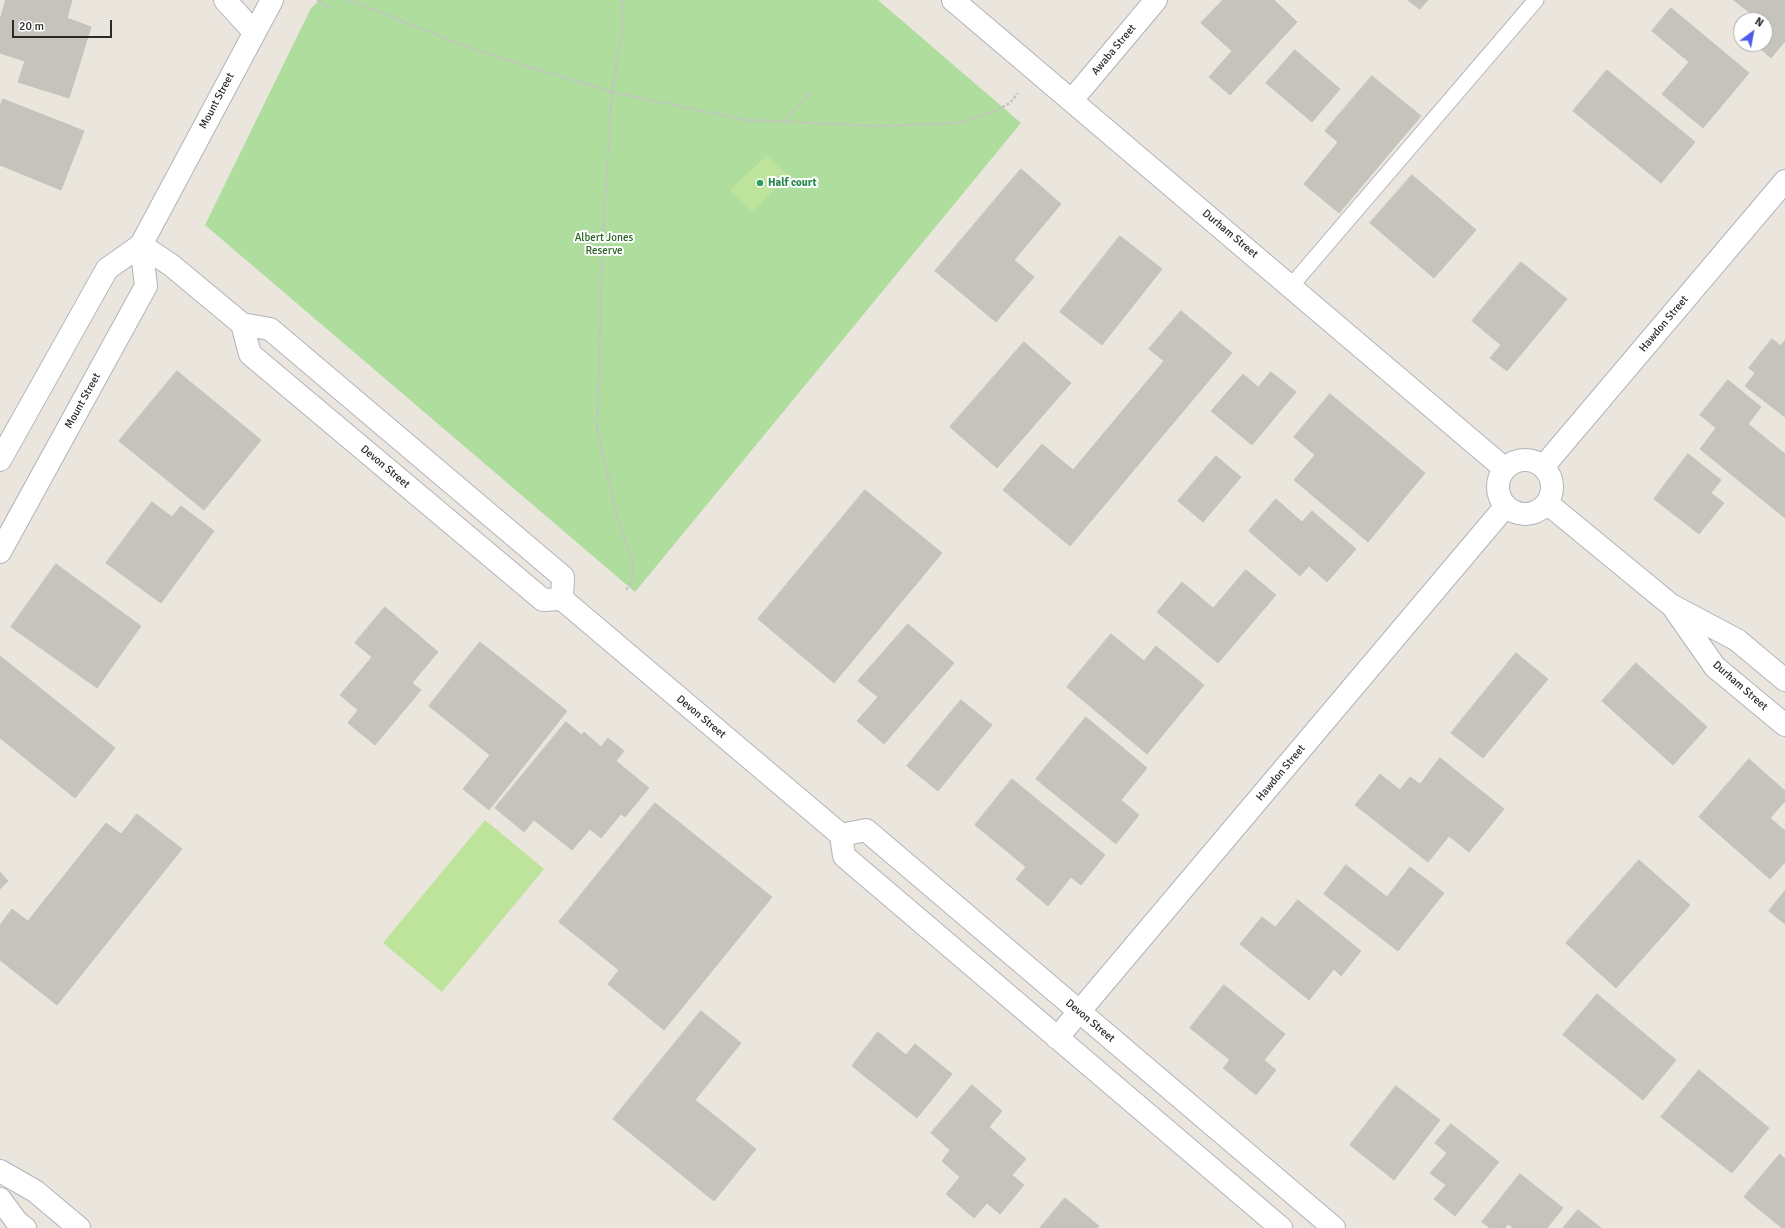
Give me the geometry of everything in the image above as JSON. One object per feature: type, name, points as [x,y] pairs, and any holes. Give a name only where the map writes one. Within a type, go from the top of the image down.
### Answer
[{"type":"street","points":[[225,0],[254,32]]},
{"type":"street","name":"Mount Street","points":[[0,460],[107,268],[142,245],[272,0]]},
{"type":"street","name":"Durham Street","points":[[953,0],[1036,72],[1072,100],[1505,468]]},
{"type":"street","name":"Awaba Street","points":[[1072,100],[1156,0]]},
{"type":"street","name":"Hawdon Street","points":[[1543,467],[1785,181]]},
{"type":"street","points":[[142,245],[171,265],[242,324],[270,329],[563,577],[552,599]]},
{"type":"street","name":"Mount Street","points":[[0,552],[146,286],[142,245]]},
{"type":"street","name":"Devon Street","points":[[242,324],[250,354],[841,835],[866,830],[1334,1228]]},
{"type":"street","points":[[1528,460],[1536,462],[1543,467],[1551,481],[1550,496],[1542,509],[1527,514],[1512,512],[1506,507],[1500,500],[1498,492],[1500,475],[1505,468],[1511,463],[1528,460]]},
{"type":"street","name":"Durham Street","points":[[1547,503],[1671,605],[1737,640],[1785,680]]},
{"type":"street","name":"Hawdon Street","points":[[1057,1038],[1506,507]]},
{"type":"street","name":"Durham Street","points":[[1671,605],[1715,667],[1785,725]]},
{"type":"street","points":[[841,835],[844,856],[1281,1228]]},
{"type":"street","points":[[0,1171],[35,1191],[79,1228]]},
{"type":"street","points":[[0,1199],[17,1222],[25,1228]]},
{"type":"lane","points":[[1291,286],[1536,0]]},
{"type":"path","points":[[317,0],[331,8]]},
{"type":"path","points":[[349,0],[472,49],[612,92],[746,120],[878,126],[958,123],[995,111],[1010,103],[1036,72]]},
{"type":"path","points":[[622,0],[622,32],[612,92],[603,236],[597,428],[618,522],[633,562],[632,582],[625,592]]},
{"type":"path","points":[[784,122],[811,92]]},
{"type":"green space","name":"Albert Jones Reserve","points":[[320,0],[878,0],[1021,123],[635,592],[205,225],[311,8]]},
{"type":"green space","name":"Half court","points":[[767,155],[788,175],[753,212],[730,190]]},
{"type":"green space","points":[[485,820],[544,869],[442,992],[383,943]]},
{"type":"building","points":[[6,0],[72,0],[67,18],[91,27],[69,98],[18,82],[25,61],[0,53],[0,20]]},
{"type":"building","points":[[1223,0],[1274,0],[1297,22],[1230,95],[1209,77],[1232,51],[1201,23]]},
{"type":"building","points":[[1408,0],[1428,0],[1420,9]]},
{"type":"building","points":[[1734,0],[1785,0],[1785,41],[1771,58],[1764,52],[1773,52],[1773,12],[1748,12]]},
{"type":"building","points":[[1671,8],[1749,73],[1703,128],[1662,94],[1689,62],[1652,31]]},
{"type":"building","points":[[1295,50],[1340,89],[1312,122],[1266,83]]},
{"type":"building","points":[[1607,70],[1695,142],[1661,183],[1573,111]]},
{"type":"building","points":[[1372,76],[1421,116],[1339,213],[1304,184],[1338,142],[1325,131]]},
{"type":"building","points":[[3,99],[84,131],[61,190],[0,165],[0,107]]},
{"type":"building","points":[[1021,169],[1061,204],[1014,260],[1034,277],[996,322],[935,271]]},
{"type":"building","points":[[1412,175],[1476,230],[1434,278],[1370,223]]},
{"type":"building","points":[[1120,236],[1162,269],[1102,345],[1060,312]]},
{"type":"building","points":[[1521,262],[1567,299],[1507,371],[1490,358],[1501,345],[1472,321]]},
{"type":"building","points":[[1181,311],[1232,353],[1070,546],[1003,490],[1042,444],[1073,470],[1164,361],[1149,349]]},
{"type":"building","points":[[1772,339],[1781,346],[1785,340],[1785,417],[1745,386],[1755,373],[1749,368]]},
{"type":"building","points":[[1024,342],[1071,383],[997,468],[950,427]]},
{"type":"building","points":[[177,371],[261,440],[204,510],[119,441]]},
{"type":"building","points":[[1271,372],[1296,392],[1252,445],[1211,411],[1243,374],[1258,387]]},
{"type":"building","points":[[1728,380],[1761,407],[1748,424],[1785,454],[1785,518],[1700,449],[1716,428],[1700,415]]},
{"type":"building","points":[[1330,394],[1425,473],[1368,542],[1294,480],[1315,455],[1294,437]]},
{"type":"building","points":[[1688,454],[1721,480],[1711,493],[1724,503],[1699,534],[1654,499]]},
{"type":"building","points":[[1216,456],[1241,477],[1203,522],[1178,501]]},
{"type":"building","points":[[865,490],[942,553],[834,683],[758,619]]},
{"type":"building","points":[[1276,499],[1302,522],[1312,511],[1356,549],[1327,582],[1309,566],[1300,576],[1249,531]]},
{"type":"building","points":[[152,502],[172,517],[181,506],[214,531],[161,603],[106,563]]},
{"type":"building","points":[[56,564],[141,626],[97,688],[11,627]]},
{"type":"building","points":[[1246,570],[1276,595],[1218,663],[1157,612],[1182,582],[1213,608]]},
{"type":"building","points":[[385,607],[438,652],[412,683],[421,690],[375,745],[348,723],[358,710],[340,695],[372,657],[355,643]]},
{"type":"building","points":[[908,624],[954,663],[884,744],[857,721],[878,697],[858,681]]},
{"type":"building","points":[[1111,634],[1144,661],[1156,646],[1204,685],[1147,754],[1067,687]]},
{"type":"building","points":[[480,642],[567,711],[489,810],[463,789],[490,755],[429,706]]},
{"type":"building","points":[[1516,653],[1548,679],[1483,758],[1451,733]]},
{"type":"building","points":[[0,656],[115,748],[75,798],[0,738]]},
{"type":"building","points":[[1636,663],[1707,727],[1673,765],[1602,701]]},
{"type":"building","points":[[961,700],[992,725],[938,791],[907,766]]},
{"type":"building","points":[[1086,717],[1147,768],[1121,800],[1139,815],[1116,844],[1036,779]]},
{"type":"building","points":[[566,722],[582,735],[584,732],[601,747],[608,738],[624,751],[616,761],[649,788],[625,817],[621,814],[601,838],[590,829],[572,850],[534,820],[524,832],[495,808]]},
{"type":"building","points":[[1440,758],[1504,809],[1469,852],[1449,836],[1428,862],[1355,805],[1380,774],[1400,790],[1410,777],[1420,784]]},
{"type":"building","points":[[1749,759],[1785,791],[1785,801],[1770,818],[1785,831],[1785,862],[1770,879],[1699,817]]},
{"type":"building","points":[[1012,779],[1105,855],[1081,885],[1071,877],[1048,906],[1016,879],[1026,867],[975,825]]},
{"type":"building","points":[[655,803],[772,897],[664,1030],[608,984],[619,970],[559,922]]},
{"type":"building","points":[[137,814],[182,849],[57,1005],[0,960],[0,925],[12,909],[28,921],[106,823],[121,834]]},
{"type":"building","points":[[1639,860],[1690,905],[1616,988],[1566,943]]},
{"type":"building","points":[[1346,865],[1387,897],[1410,867],[1444,893],[1398,951],[1324,894]]},
{"type":"building","points":[[0,872],[8,881],[0,889]]},
{"type":"building","points":[[1785,891],[1785,924],[1769,911]]},
{"type":"building","points":[[1298,900],[1361,951],[1341,976],[1334,969],[1309,1000],[1240,944],[1262,917],[1275,927]]},
{"type":"building","points":[[1224,985],[1285,1034],[1264,1060],[1276,1070],[1256,1095],[1223,1068],[1230,1060],[1190,1028]]},
{"type":"building","points":[[1597,994],[1676,1060],[1643,1100],[1563,1035]]},
{"type":"building","points":[[701,1011],[741,1043],[695,1100],[756,1149],[714,1201],[613,1119]]},
{"type":"building","points":[[878,1032],[906,1055],[915,1044],[952,1074],[917,1118],[852,1066]]},
{"type":"building","points":[[1699,1070],[1769,1128],[1732,1173],[1661,1117]]},
{"type":"building","points":[[972,1085],[1002,1111],[989,1127],[1026,1159],[1012,1175],[1024,1185],[1000,1214],[987,1203],[974,1218],[946,1194],[960,1177],[942,1161],[950,1150],[931,1133]]},
{"type":"building","points":[[1396,1086],[1440,1120],[1394,1180],[1350,1145]]},
{"type":"building","points":[[1451,1124],[1499,1162],[1455,1216],[1434,1199],[1446,1185],[1430,1173],[1447,1153],[1435,1143]]},
{"type":"building","points":[[1780,1154],[1785,1159],[1785,1228],[1782,1228],[1744,1197]]},
{"type":"building","points":[[1520,1174],[1563,1208],[1547,1228],[1513,1228],[1508,1224],[1505,1228],[1490,1228],[1482,1222]]},
{"type":"building","points":[[1065,1198],[1099,1226],[1097,1228],[1040,1228]]},
{"type":"building","points":[[1578,1210],[1601,1228],[1563,1228]]},
{"type":"place","name":"Half court","points":[[760,183]]}]
